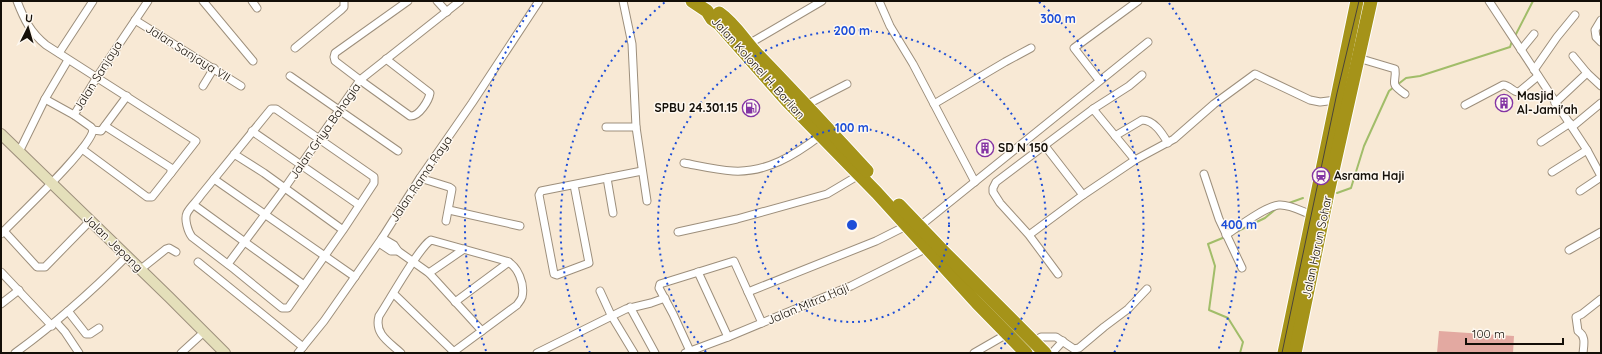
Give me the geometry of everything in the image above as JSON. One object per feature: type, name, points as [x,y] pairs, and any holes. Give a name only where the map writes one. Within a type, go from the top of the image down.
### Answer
[{"type":"highway","name":"Jalan Kolonel H. Barlian","points":[[692,1],[708,6],[725,17],[744,47],[764,68],[820,136],[859,175],[1007,334],[1029,347],[1045,353]]},
{"type":"highway","name":"Jalan Harun Sohar","points":[[1295,353],[1309,259],[1312,215],[1357,1]]},
{"type":"highway","name":"Jalan Harun Sohar","points":[[1284,353],[1309,259],[1371,1]]},
{"type":"highway","name":"Jalan Kolonel H. Barlian","points":[[764,68],[806,105],[920,226],[1029,347]]},
{"type":"street","points":[[17,1],[24,20],[30,30],[46,45],[196,141],[152,197],[147,197],[82,149]]},
{"type":"street","points":[[59,53],[93,1]]},
{"type":"street","name":"Jalan Sanjaya","points":[[93,130],[74,115],[97,77],[148,1]]},
{"type":"street","points":[[203,1],[253,61]]},
{"type":"street","points":[[252,1],[257,8]]},
{"type":"street","points":[[295,48],[341,10],[344,7],[344,1]]},
{"type":"street","points":[[386,59],[429,91],[430,95],[418,114],[410,116],[335,61],[334,57],[335,53],[408,1]]},
{"type":"street","points":[[437,1],[447,12]]},
{"type":"street","name":"Jalan Griya Bahagia","points":[[228,264],[284,189],[360,80],[460,1]]},
{"type":"street","name":"Jalan Rama Raya","points":[[298,353],[324,321],[381,240],[420,178],[472,103],[539,1]]},
{"type":"street","points":[[623,1],[633,52],[636,127],[647,201]]},
{"type":"street","points":[[744,47],[822,1]]},
{"type":"street","points":[[879,1],[890,26],[913,64],[974,182]]},
{"type":"street","points":[[1099,80],[1074,48],[1138,1]]},
{"type":"street","points":[[1489,1],[1555,103],[1571,125],[1601,176],[1580,191]]},
{"type":"street","points":[[1465,105],[1503,85],[1506,85],[1515,92],[1519,92],[1536,73],[1557,37],[1575,15]]},
{"type":"street","name":"Jalan Sanjaya VII","points":[[135,20],[241,86]]},
{"type":"street","points":[[1601,20],[1595,30],[1596,37],[1601,42]]},
{"type":"street","points":[[1520,48],[1534,34]]},
{"type":"street","points":[[920,226],[1099,80],[1148,42]]},
{"type":"street","points":[[934,104],[1031,48]]},
{"type":"street","points":[[1573,56],[1587,73],[1601,86]]},
{"type":"street","points":[[1358,58],[1395,69],[1395,86],[1404,94]]},
{"type":"street","points":[[26,158],[45,98],[68,60]]},
{"type":"street","points":[[203,86],[214,68]]},
{"type":"street","points":[[1555,103],[1587,73]]},
{"type":"street","points":[[1028,235],[1135,160],[1168,143],[1214,104],[1255,74],[1310,100],[1320,102],[1336,100]]},
{"type":"street","points":[[1058,274],[1000,202],[993,188],[996,182],[1093,109],[1129,86],[1142,75]]},
{"type":"street","points":[[290,76],[398,151]]},
{"type":"street","points":[[806,105],[847,84]]},
{"type":"street","points":[[90,221],[45,266],[40,268],[37,267],[3,232],[52,183],[82,149],[93,134],[93,130],[101,131],[127,96]]},
{"type":"street","points":[[45,98],[74,115]]},
{"type":"street","points":[[1541,142],[1571,125],[1601,103]]},
{"type":"street","points":[[271,108],[274,108],[374,177],[374,183],[288,308],[282,308],[228,264],[192,238],[189,233],[186,216],[188,212],[252,131],[271,108]]},
{"type":"street","points":[[1093,109],[1135,160]]},
{"type":"street","points":[[1115,136],[1142,120],[1146,120],[1153,124],[1168,143]]},
{"type":"street","points":[[105,126],[171,168],[171,173]]},
{"type":"street","points":[[606,127],[636,127]]},
{"type":"street","points":[[252,131],[359,205]]},
{"type":"street","name":"Jalan Jepang","points":[[1,134],[141,269],[225,353]]},
{"type":"street","points":[[684,163],[734,171],[758,170],[771,166],[791,156],[820,136]]},
{"type":"street","points":[[1045,146],[1083,195]]},
{"type":"street","points":[[1552,172],[1587,150]]},
{"type":"street","points":[[234,154],[264,173],[284,189],[343,230]]},
{"type":"street","points":[[574,185],[589,263],[557,275],[554,274],[539,195],[541,192],[574,185],[607,178],[642,171]]},
{"type":"street","points":[[1204,174],[1219,219],[1242,268]]},
{"type":"street","points":[[678,232],[828,194],[859,175]]},
{"type":"street","points":[[420,178],[452,189],[446,221]]},
{"type":"street","points":[[607,178],[613,213]]},
{"type":"street","points":[[214,179],[355,277]]},
{"type":"street","points":[[194,205],[304,285]]},
{"type":"street","points":[[1227,236],[1246,221],[1281,205],[1312,215]]},
{"type":"street","points":[[449,210],[520,226]]},
{"type":"street","points":[[748,292],[876,241],[906,226]]},
{"type":"street","points":[[1569,250],[1601,232]]},
{"type":"street","points":[[381,240],[394,245],[398,251],[429,274],[482,331]]},
{"type":"street","points":[[394,294],[453,352],[517,305],[522,295],[520,274],[509,262],[432,240],[427,243],[413,261],[379,316],[377,327],[380,333],[401,353]]},
{"type":"street","points":[[141,269],[166,249],[169,248],[176,252]]},
{"type":"street","name":"Jalan Mitra Haji","points":[[687,352],[728,337],[851,286],[927,248]]},
{"type":"street","points":[[429,274],[464,249]]},
{"type":"street","points":[[15,353],[54,324],[127,256]]},
{"type":"street","points":[[687,352],[665,298],[659,288],[660,284],[734,261],[762,323]]},
{"type":"street","points":[[198,262],[303,347]]},
{"type":"street","points":[[455,302],[509,262]]},
{"type":"street","points":[[1,272],[54,324],[65,332],[79,353]]},
{"type":"street","points":[[698,272],[728,337]]},
{"type":"street","points":[[1029,347],[1044,336],[1058,338],[1074,349],[1079,348],[1128,309],[1147,289]]},
{"type":"street","points":[[1,304],[19,290]]},
{"type":"street","points":[[600,291],[611,315],[634,353]]},
{"type":"street","points":[[537,353],[611,315],[630,307],[651,303],[665,298]]},
{"type":"street","points":[[1584,353],[1583,334],[1578,330],[1576,317],[1601,299]]},
{"type":"street","points":[[630,307],[655,353]]},
{"type":"street","points":[[68,311],[86,334],[90,334],[99,328]]},
{"type":"street","points":[[181,353],[204,332]]},
{"type":"street","points":[[974,353],[1007,334]]},
{"type":"street","points":[[1052,353],[1063,341]]},
{"type":"shaded area","points":[[1439,331],[1514,336],[1513,353],[1437,353]]},
{"type":"waterway","points":[[1514,38],[1533,1]]},
{"type":"waterway","points":[[1397,85],[1406,78],[1420,76],[1510,47],[1512,41]]},
{"type":"waterway","points":[[1337,193],[1351,188],[1364,146],[1389,91],[1394,87]]},
{"type":"waterway","points":[[1289,203],[1303,198]]},
{"type":"waterway","points":[[1236,232],[1265,218],[1277,208]]},
{"type":"waterway","points":[[1225,237],[1208,244],[1215,266],[1209,310],[1228,318],[1243,342],[1240,353]]},
{"type":"tram line","points":[[1282,353],[1337,93],[1359,1]]},
{"type":"place","name":"Masjid Al-Jami'ah","points":[[1504,103]]},
{"type":"place","name":"SPBU 24.301.15","points":[[751,108]]},
{"type":"place","name":"SD N 150","points":[[985,148]]},
{"type":"place","name":"Asrama Haji","points":[[1321,176]]}]
